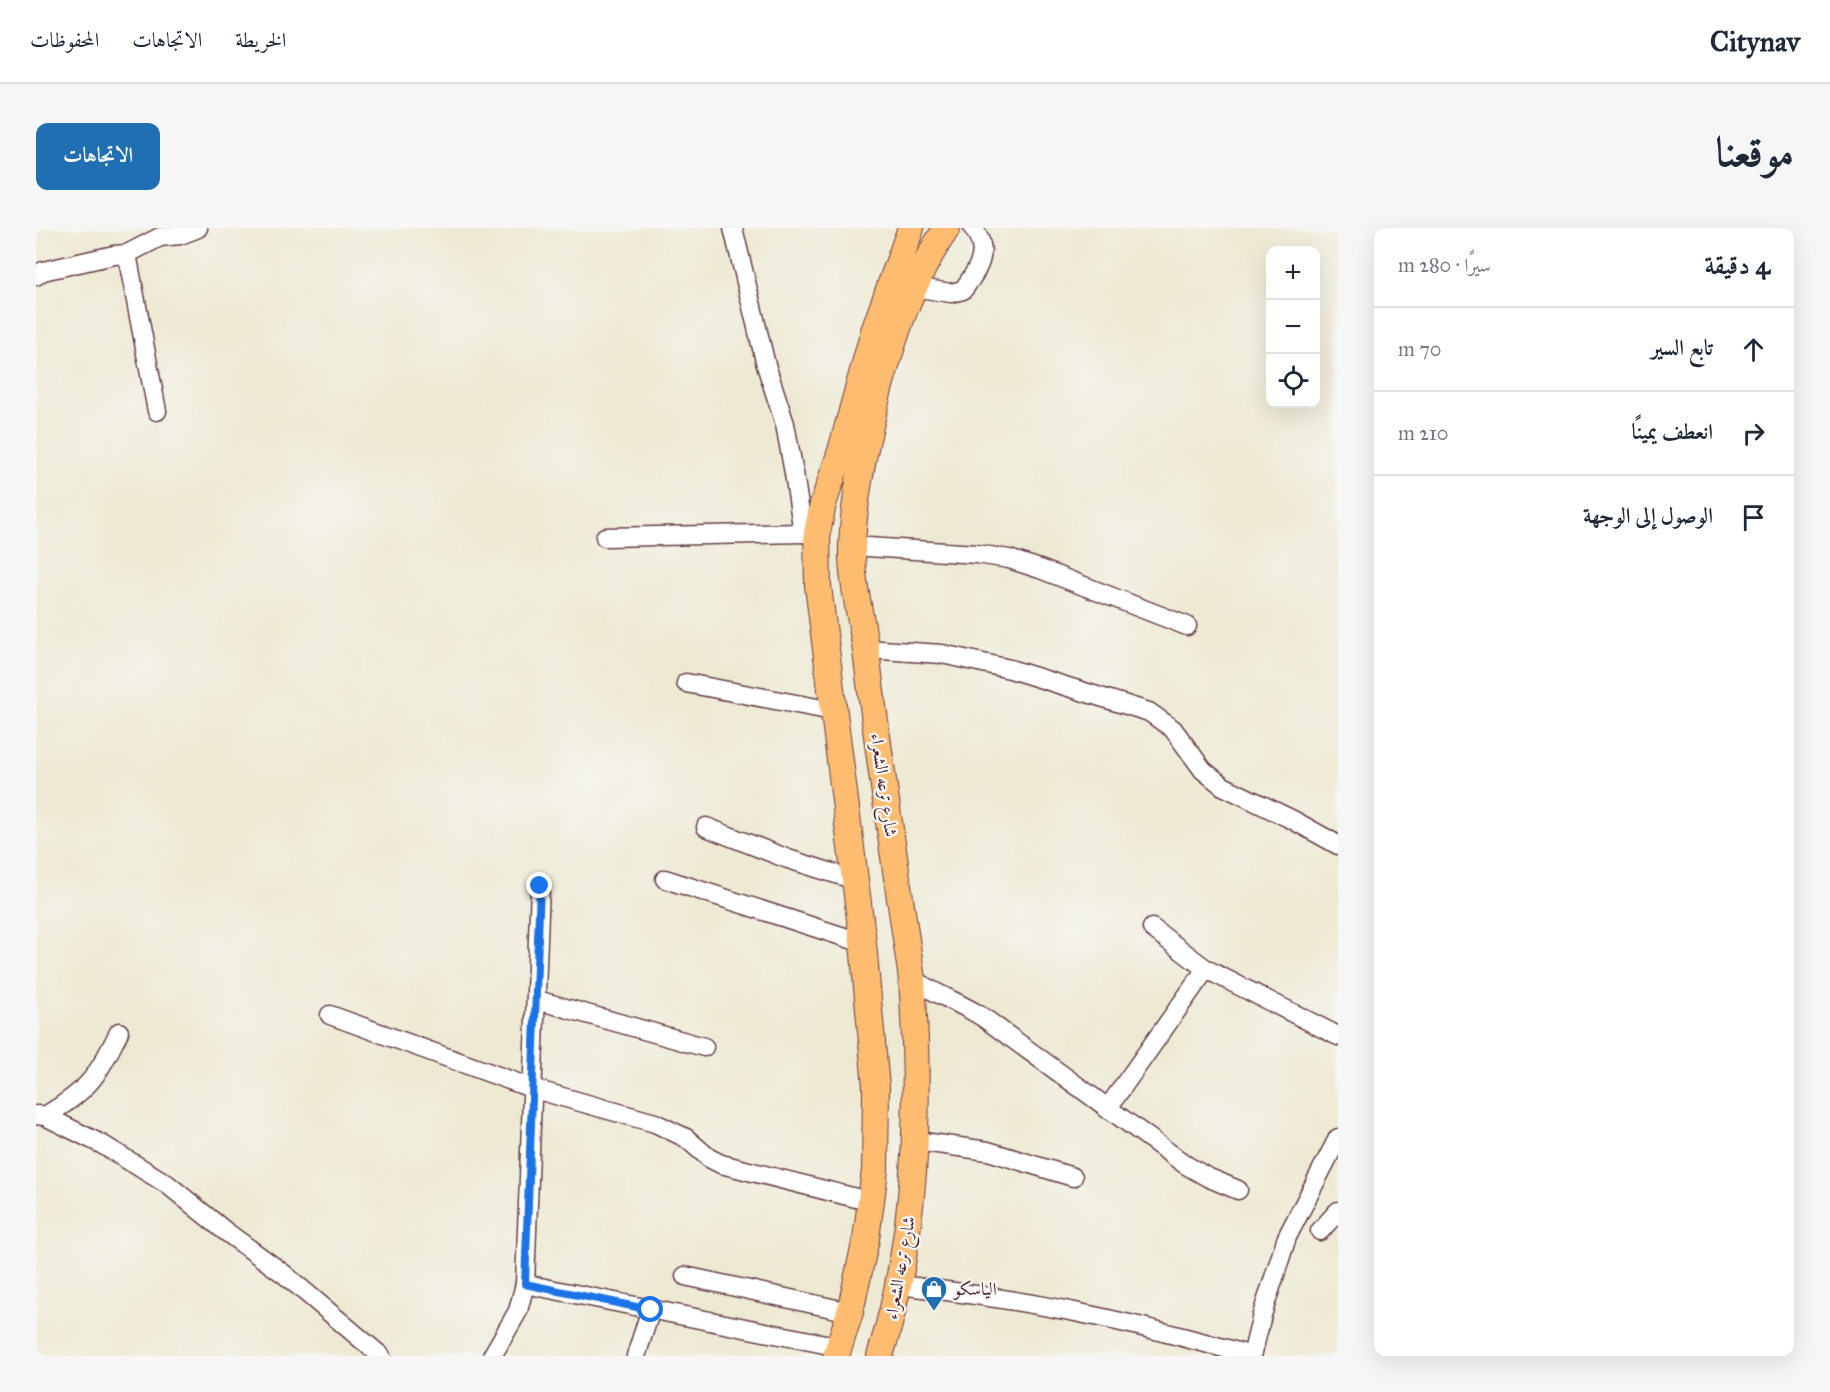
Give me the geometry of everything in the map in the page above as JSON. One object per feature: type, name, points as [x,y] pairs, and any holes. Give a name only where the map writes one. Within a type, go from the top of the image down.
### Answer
[{"type":"highway","points":[[838,1351],[850,1312],[872,1202],[876,1140],[876,1087],[863,943],[810,533],[824,504],[874,332],[911,228]]},
{"type":"highway","name":"شارع ترعه الشعراء","points":[[880,1356],[899,1285],[910,1209],[916,1141],[915,1025],[912,979],[852,553],[856,511],[871,421],[892,340],[913,287],[947,228]]},
{"type":"highway","points":[[824,504],[841,514],[856,511]]},
{"type":"highway","points":[[816,567],[833,557],[846,558],[852,553]]},
{"type":"highway","points":[[876,1140],[916,1141]]},
{"type":"street","points":[[36,276],[43,272],[127,254],[160,237],[198,228]]},
{"type":"street","points":[[605,537],[810,533],[794,473],[785,424],[766,365],[733,228]]},
{"type":"street","points":[[913,287],[951,292],[963,290],[980,264],[982,254],[982,242],[973,228]]},
{"type":"street","points":[[127,254],[157,411]]},
{"type":"street","points":[[852,553],[977,554],[1009,559],[1187,626]]},
{"type":"street","points":[[866,650],[942,654],[1010,669],[1149,712],[1173,729],[1203,770],[1223,786],[1338,845]]},
{"type":"street","points":[[686,683],[832,711]]},
{"type":"street","points":[[706,827],[788,859],[855,880]]},
{"type":"street","points":[[664,879],[863,943]]},
{"type":"street","points":[[492,1356],[518,1311],[525,1284],[540,886]]},
{"type":"street","points":[[1152,927],[1206,969],[1338,1036]]},
{"type":"street","points":[[1107,1109],[1206,969]]},
{"type":"street","points":[[912,979],[934,993],[984,1018],[1186,1166],[1238,1190]]},
{"type":"street","points":[[537,1000],[704,1047]]},
{"type":"street","points":[[330,1015],[534,1089],[670,1129],[686,1138],[709,1158],[721,1164],[872,1202]]},
{"type":"street","points":[[41,1115],[68,1102],[88,1086],[102,1068],[119,1032]]},
{"type":"street","points":[[41,1115],[103,1145],[167,1184],[225,1231],[284,1274],[381,1356]]},
{"type":"street","points":[[899,1285],[1075,1312],[1252,1356],[1262,1315],[1287,1237],[1338,1138]]},
{"type":"street","points":[[916,1141],[988,1151],[1072,1177]]},
{"type":"street","points":[[1320,1231],[1338,1210]]},
{"type":"street","points":[[686,1276],[850,1312]]},
{"type":"street","points":[[525,1284],[838,1351]]},
{"type":"street","points":[[636,1356],[651,1310]]},
{"type":"place","name":"الياسكو","points":[[934,1312]]},
{"type":"route","points":[[540,886],[525,1284],[651,1310]]}]
